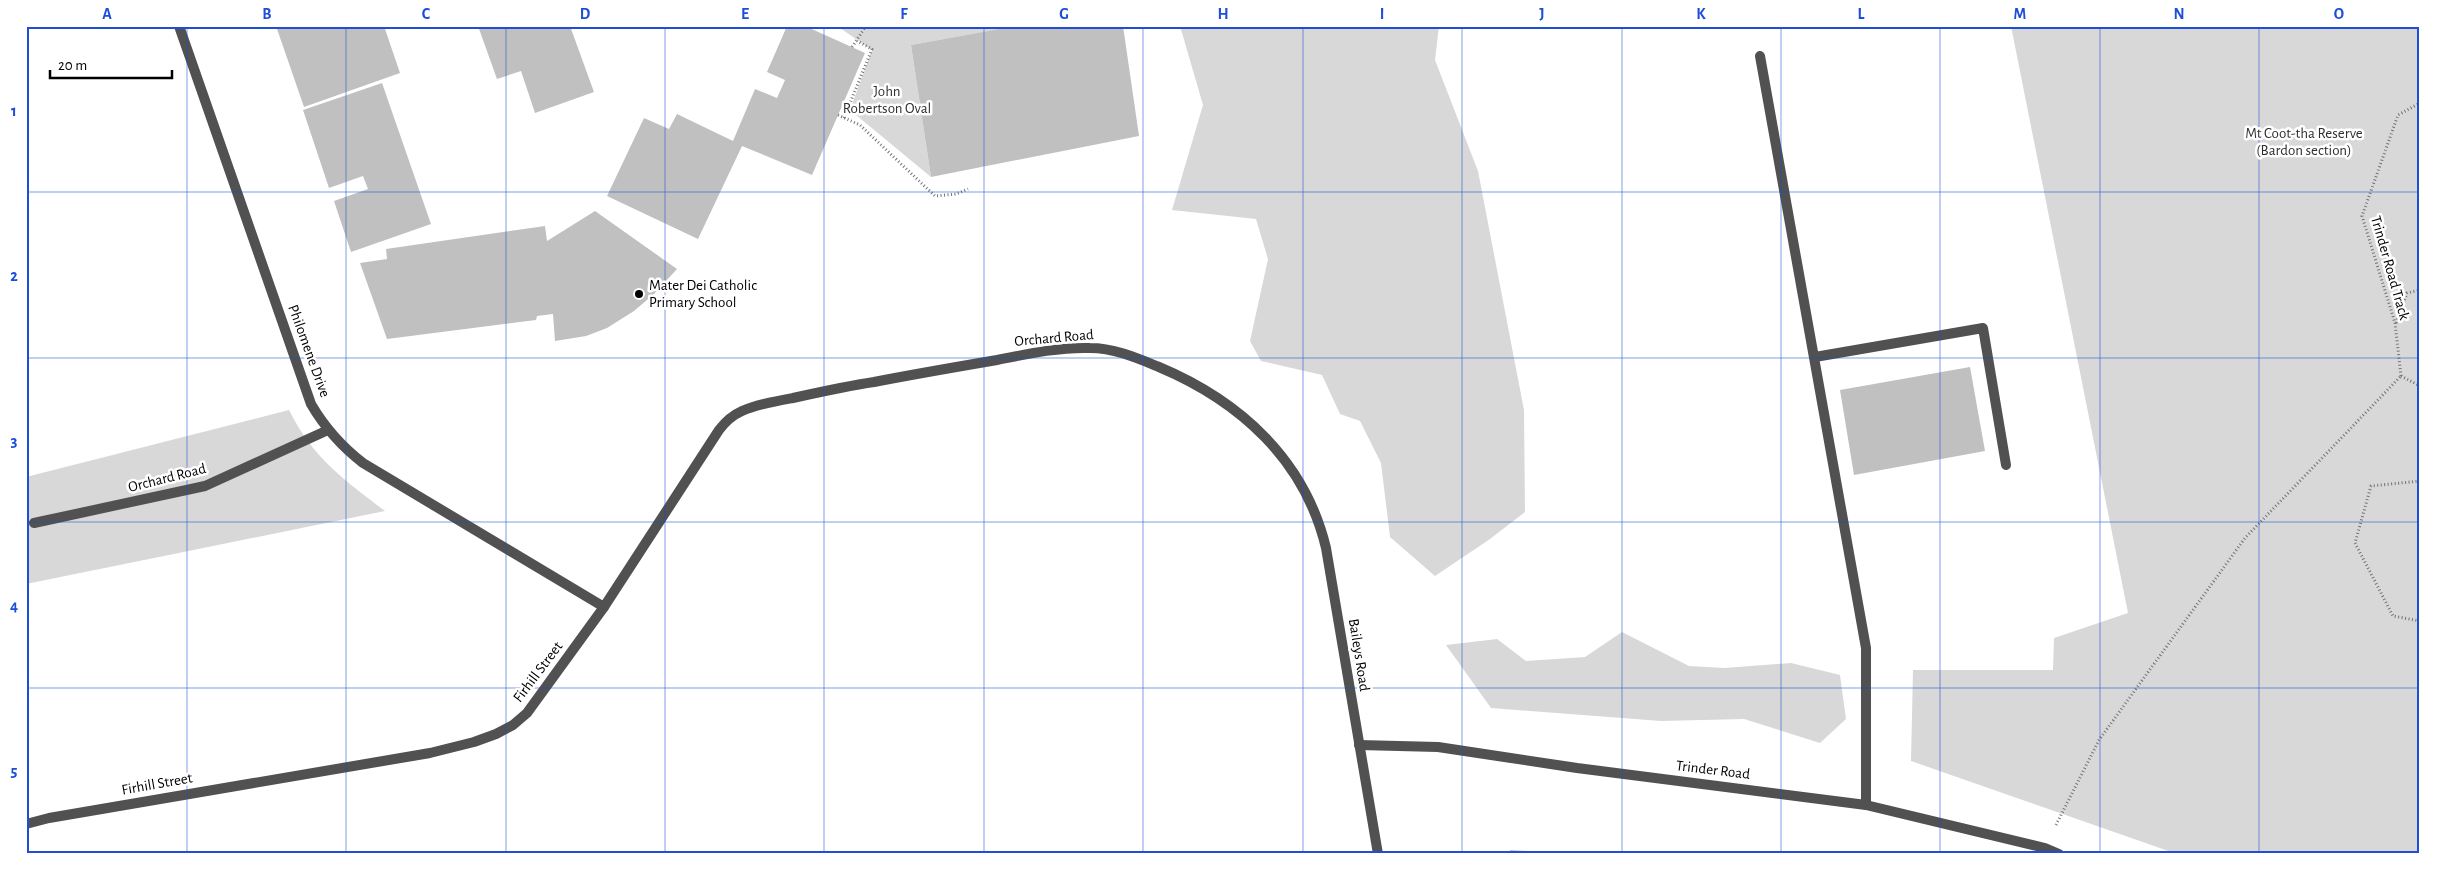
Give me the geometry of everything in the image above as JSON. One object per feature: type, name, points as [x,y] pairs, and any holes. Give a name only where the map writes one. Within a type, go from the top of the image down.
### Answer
[{"type":"street","name":"Philomene Drive","points":[[179,26],[309,397],[328,430],[363,463],[604,607]]},
{"type":"street","points":[[1760,56],[1866,648],[1866,804]]},
{"type":"street","points":[[1815,356],[1983,328],[2006,465]]},
{"type":"street","name":"Orchard Road","points":[[842,387],[1041,352],[1081,348],[1108,350],[1136,358],[1171,372],[1218,398],[1262,434],[1291,468]]},
{"type":"street","name":"Firhill Street","points":[[26,824],[49,818],[430,753],[474,742],[514,725],[527,713],[604,607],[723,424],[738,413],[748,409],[842,387]]},
{"type":"street","name":"Orchard Road","points":[[34,523],[205,486],[328,430]]},
{"type":"street","name":"Baileys Road","points":[[1291,468],[1308,494],[1324,539],[1378,854]]},
{"type":"street","name":"Trinder Road","points":[[1359,745],[1438,746],[1577,768],[1866,804],[2045,848],[2059,854]]},
{"type":"path","points":[[852,48],[866,26]]},
{"type":"path","points":[[844,118],[872,49],[857,41]]},
{"type":"path","name":"Trinder Road Track","points":[[2401,376],[2395,323],[2362,216],[2398,115],[2420,103]]},
{"type":"path","points":[[838,115],[860,125],[935,196],[956,194],[968,189]]},
{"type":"path","points":[[2395,323],[2407,293],[2420,290]]},
{"type":"path","points":[[2045,848],[2099,740],[2245,538],[2401,376],[2420,386]]},
{"type":"path","points":[[2420,481],[2371,486],[2355,543],[2393,616],[2420,621]]},
{"type":"green space","name":"John Robertson Oval","points":[[837,26],[1018,26],[911,45],[931,177],[850,110],[872,50]]},
{"type":"green space","points":[[1180,26],[1439,26],[1435,60],[1478,171],[1524,410],[1525,512],[1490,539],[1435,576],[1390,537],[1381,463],[1360,421],[1340,414],[1322,375],[1261,361],[1250,341],[1268,259],[1256,219],[1172,210],[1203,105]]},
{"type":"green space","name":"Mt Coot-tha Reserve (Bardon section)","points":[[2011,26],[2420,26],[2420,854],[2177,854],[1911,761],[1913,670],[2053,670],[2054,638],[2128,613]]},
{"type":"green space","points":[[289,410],[308,442],[319,455],[342,478],[385,511],[26,584],[26,477]]},
{"type":"green space","points":[[1622,632],[1689,666],[1725,668],[1791,663],[1840,675],[1846,719],[1820,743],[1744,719],[1661,721],[1491,708],[1446,645],[1497,639],[1526,661],[1585,657]]},
{"type":"building","points":[[276,26],[384,26],[400,73],[304,107]]},
{"type":"building","points":[[478,26],[570,26],[594,92],[535,113],[521,71],[497,79]]},
{"type":"building","points":[[787,26],[805,26],[865,53],[812,175],[742,146],[698,239],[607,196],[644,118],[669,129],[677,114],[733,141],[755,89],[777,98],[785,80],[767,72]]},
{"type":"building","points":[[1016,26],[1123,26],[1139,136],[931,177],[911,45]]},
{"type":"building","points":[[382,83],[431,224],[351,252],[334,201],[368,189],[363,176],[329,188],[303,110]]},
{"type":"building","points":[[595,211],[677,269],[654,294],[634,311],[607,328],[586,336],[555,341],[553,314],[537,316],[536,320],[387,339],[360,263],[387,259],[386,249],[545,226],[547,241]]},
{"type":"building","points":[[1970,367],[1985,451],[1854,475],[1840,390]]},
{"type":"building","points":[[1510,850],[1544,852],[1544,854],[1510,854]]},
{"type":"place","name":"Mater Dei Catholic Primary School","points":[[639,294]]}]
